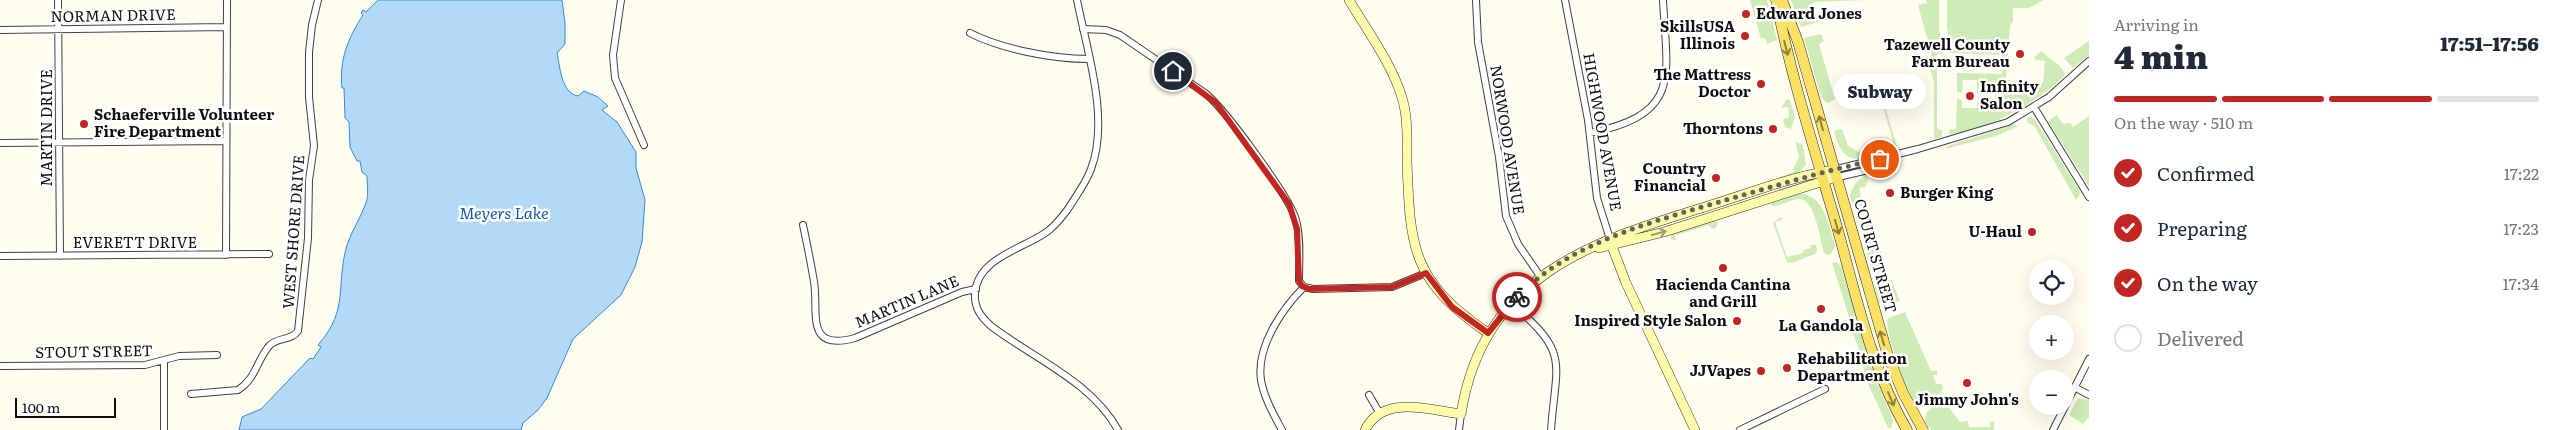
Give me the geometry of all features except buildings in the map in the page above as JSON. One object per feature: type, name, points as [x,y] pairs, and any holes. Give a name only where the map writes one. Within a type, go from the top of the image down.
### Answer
[{"type":"main road","name":"COURT STREET","points":[[1776,0],[1785,45],[1888,356],[1903,393],[1923,430]]},
{"type":"main road","name":"COURT STREET","points":[[1782,0],[1798,42],[1829,175],[1876,360],[1890,398],[1906,430]]},
{"type":"street","name":"MARTIN DRIVE","points":[[58,0],[60,256]]},
{"type":"street","points":[[226,255],[227,0]]},
{"type":"street","name":"WEST SHORE DRIVE","points":[[191,394],[238,390],[248,383],[269,346],[291,338],[298,331],[308,238],[309,180],[314,146],[309,97],[310,46],[312,25],[318,0]]},
{"type":"street","points":[[621,0],[613,55],[615,78],[644,145]]},
{"type":"street","points":[[1077,0],[1097,105],[1099,130],[1095,156],[1088,175],[1056,224],[987,267],[976,289],[977,308],[986,322],[1085,392],[1109,417],[1118,430]]},
{"type":"street","points":[[1349,0],[1393,74],[1403,101],[1406,121],[1410,224],[1417,254],[1426,273],[1452,307],[1488,333]]},
{"type":"street","name":"NORWOOD AVENUE","points":[[1476,0],[1478,42],[1499,157],[1506,216],[1518,244],[1540,276]]},
{"type":"street","name":"HIGHWOOD AVENUE","points":[[1565,0],[1590,133],[1597,198],[1626,283],[1695,430]]},
{"type":"street","points":[[1590,133],[1632,122],[1650,108],[1660,95],[1668,62],[1663,0]]},
{"type":"street","name":"NORMAN DRIVE","points":[[0,30],[226,27]]},
{"type":"street","points":[[1083,29],[1106,30],[1120,35],[1197,87],[1216,103],[1258,159],[1294,216],[1297,229],[1299,281],[1304,287],[1312,289],[1392,287],[1426,273]]},
{"type":"street","points":[[970,33],[1015,48],[1067,58],[1088,59]]},
{"type":"street","points":[[1459,430],[1466,382],[1488,333],[1510,303],[1540,276],[1572,257],[1611,242],[1664,232],[1829,175],[1868,170],[1918,149],[1993,127],[2034,107],[2089,61]]},
{"type":"street","points":[[2034,107],[2089,197]]},
{"type":"street","points":[[0,143],[225,141]]},
{"type":"street","name":"MARTIN LANE","points":[[803,225],[814,282],[816,327],[831,340],[848,340],[962,292],[976,289]]},
{"type":"street","name":"EVERETT DRIVE","points":[[0,256],[269,254]]},
{"type":"street","points":[[1282,430],[1266,396],[1262,381],[1262,364],[1278,320],[1304,287]]},
{"type":"street","points":[[1510,303],[1536,325],[1550,343],[1556,357],[1557,382],[1551,430]]},
{"type":"street","name":"STOUT STREET","points":[[0,366],[145,365],[179,356],[217,355]]},
{"type":"street","points":[[2053,430],[2076,388],[2089,359]]},
{"type":"street","points":[[164,361],[164,430]]},
{"type":"street","points":[[2076,388],[2089,394]]},
{"type":"street","points":[[1740,430],[1825,389]]},
{"type":"street","points":[[1369,395],[1379,412]]},
{"type":"street","points":[[1365,430],[1379,412],[1391,408],[1402,407],[1460,414]]},
{"type":"green space","points":[[1750,0],[1767,0],[1777,40],[1767,44],[1765,38],[1761,39]]},
{"type":"green space","points":[[1791,0],[1866,0],[1813,2],[1814,6],[1808,8],[1812,21],[1817,19],[1818,22],[1801,27]]},
{"type":"green space","points":[[1926,0],[1939,0],[1939,29],[1944,53],[1937,54],[1937,128],[1943,131],[1941,137],[1934,139],[1934,82],[1927,57],[1932,55],[1918,5],[1927,3]]},
{"type":"green space","points":[[1947,0],[2044,0],[2029,8],[2013,8],[2006,80],[2043,83],[2045,61],[2035,60],[2034,57],[2042,51],[2061,67],[2065,75],[2042,95],[2011,114],[1979,128],[1949,134],[1950,129],[1956,129],[1957,99],[1962,100],[1962,108],[1977,108],[1977,102],[1995,102],[1995,93],[1977,93],[1977,80],[1963,80],[1962,93],[1957,92],[1957,73],[2002,74],[2002,55],[1951,53],[1947,27]]},
{"type":"green space","points":[[1821,34],[1824,41],[1819,44],[1834,96],[1840,97],[1827,103],[1821,97],[1804,38]]},
{"type":"green space","points":[[2089,41],[2089,55],[2073,68],[2064,58]]},
{"type":"green space","points":[[1787,99],[1790,100],[1795,117],[1791,129],[1785,127],[1783,119],[1789,117],[1788,107],[1781,108]]},
{"type":"green space","points":[[1877,103],[1884,103],[1897,147],[1884,153],[1883,151],[1894,144],[1883,107],[1878,108],[1877,105],[1862,108]]},
{"type":"green space","points":[[2057,115],[2063,124],[2070,123],[2073,127],[2089,116],[2089,186],[2048,121]]},
{"type":"green space","points":[[2030,117],[2035,120],[2081,193],[2076,200],[2035,127],[2027,122],[2027,118]]},
{"type":"green space","points":[[2015,124],[2017,127],[1996,136],[1945,149],[1948,146]]},
{"type":"green space","points":[[1842,129],[1848,146],[1865,155],[1868,150],[1872,156],[1856,159],[1846,155],[1839,145],[1834,131]]},
{"type":"green space","points":[[1795,141],[1803,145],[1806,165],[1797,174],[1780,180],[1779,177],[1794,172],[1794,167],[1799,157]]},
{"type":"green space","points":[[1889,166],[1889,169],[1867,175],[1868,181],[1865,187],[1859,188],[1864,208],[1872,207],[1855,210],[1850,197],[1854,186],[1869,172]]},
{"type":"green space","points":[[1797,194],[1813,198],[1824,211],[1835,246],[1831,254],[1827,255],[1824,253],[1813,213],[1805,201],[1796,199],[1772,206],[1771,203]]},
{"type":"green space","points":[[1867,216],[1872,222],[1886,269],[1877,273],[1871,270],[1859,222]]},
{"type":"green space","points":[[1780,217],[1783,219],[1775,222],[1787,257],[1803,253],[1804,250],[1811,248],[1810,245],[1816,245],[1817,251],[1815,254],[1792,263],[1787,262],[1773,223]]},
{"type":"green space","points":[[1713,220],[1718,223],[1716,228],[1713,229],[1708,225],[1674,236],[1677,241],[1671,239],[1671,234]]},
{"type":"green space","points":[[1836,262],[1841,266],[1855,314],[1854,318],[1850,320],[1832,263]]},
{"type":"green space","points":[[1891,279],[1900,301],[1883,306],[1879,302],[1875,287]]},
{"type":"green space","points":[[1905,312],[1931,371],[1937,371],[1937,375],[1933,375],[1936,384],[1942,384],[1943,389],[1938,395],[1922,405],[1916,403],[1906,386],[1896,360],[1887,324],[1888,318]]},
{"type":"green space","points":[[1851,329],[1860,331],[1875,377],[1893,420],[1891,428],[1888,428],[1865,377],[1861,359],[1856,360],[1853,351],[1859,349]]},
{"type":"green space","points":[[2078,398],[2089,400],[2089,417],[2083,424],[2069,415],[2074,415],[2074,406]]},
{"type":"green space","points":[[1945,402],[1960,422],[1968,421],[1969,427],[1990,427],[1990,422],[1994,421],[1994,430],[1931,430],[1925,422],[1926,413],[1934,406]]},
{"type":"water","name":"Meyers Lake","points":[[378,0],[562,0],[565,44],[557,53],[560,72],[565,85],[572,94],[578,96],[584,91],[598,97],[608,106],[602,110],[617,122],[636,152],[636,168],[645,200],[642,242],[635,267],[621,295],[573,339],[547,398],[538,410],[523,423],[521,430],[239,430],[242,417],[261,409],[310,358],[313,359],[321,347],[318,345],[328,332],[338,308],[347,245],[364,208],[368,193],[367,176],[362,172],[360,161],[357,161],[350,147],[349,122],[345,118],[344,88],[342,88],[341,78],[343,59],[353,32],[363,15],[361,13],[363,10],[366,12]]},
{"type":"way so far","points":[[1517,297],[1523,290],[1552,268],[1610,239],[1660,220],[1810,174],[1880,159]]},
{"type":"place","name":"Edward Jones","points":[[1746,14]]},
{"type":"place","name":"SkillsUSA Illinois","points":[[1745,36]]},
{"type":"place","name":"Tazewell County Farm Bureau","points":[[2020,54]]},
{"type":"place","name":"The Mattress Doctor","points":[[1761,84]]},
{"type":"place","name":"Infinity Salon","points":[[1970,96]]},
{"type":"place","name":"Schaeferville Volunteer Fire Department","points":[[84,124]]},
{"type":"place","name":"Thorntons","points":[[1773,129]]},
{"type":"place","name":"Subway","points":[[1880,159]]},
{"type":"place","name":"Country Financial","points":[[1716,178]]},
{"type":"place","name":"Burger King","points":[[1890,193]]},
{"type":"place","name":"U-Haul","points":[[2032,232]]},
{"type":"place","name":"Hacienda Cantina and Grill","points":[[1723,268]]},
{"type":"place","name":"La Gandola","points":[[1821,309]]},
{"type":"place","name":"Inspired Style Salon","points":[[1737,321]]},
{"type":"place","name":"Rehabilitation Department","points":[[1787,368]]},
{"type":"place","name":"JJVapes","points":[[1761,371]]},
{"type":"place","name":"Jimmy John's","points":[[1967,383]]},
{"type":"route","points":[[1173,71],[1205,92],[1216,103],[1289,204],[1296,219],[1299,281],[1302,286],[1309,289],[1392,287],[1411,281],[1426,273],[1452,307],[1488,333],[1500,315],[1517,297]]}]
